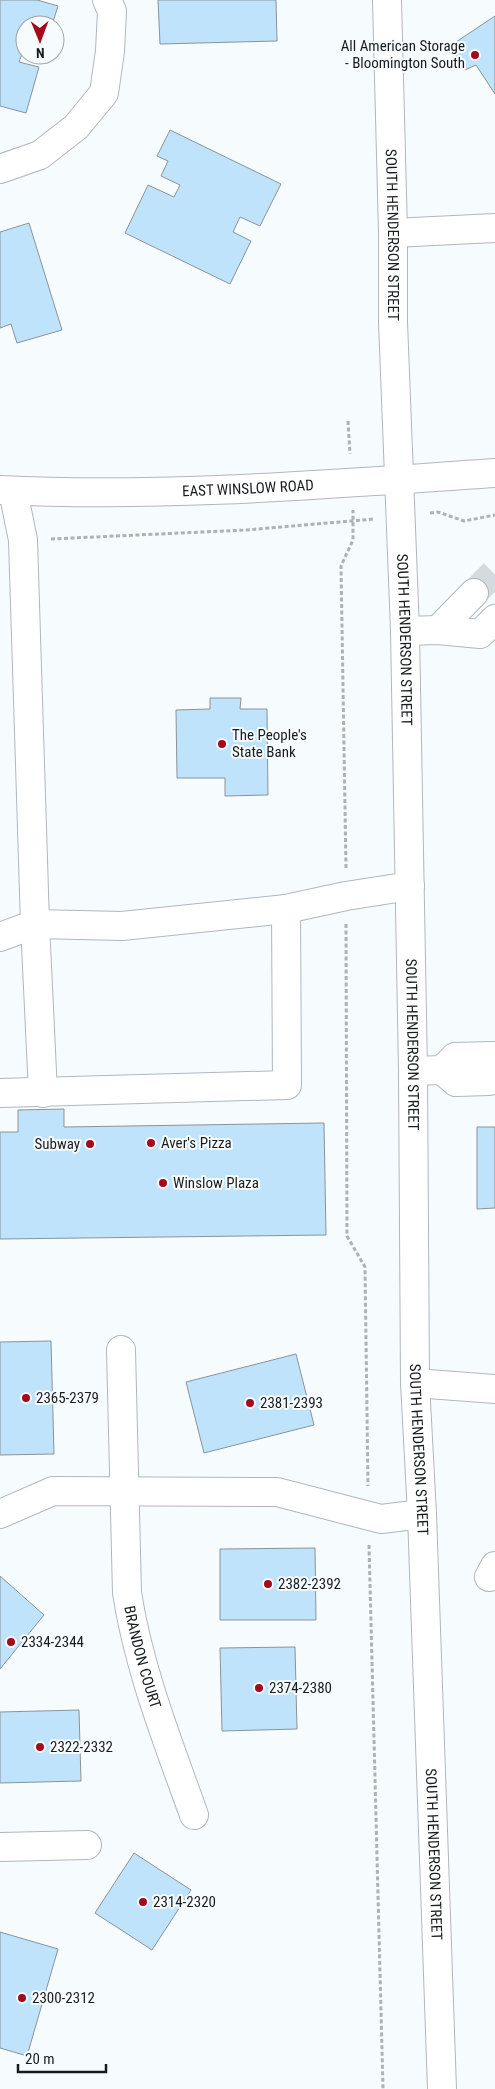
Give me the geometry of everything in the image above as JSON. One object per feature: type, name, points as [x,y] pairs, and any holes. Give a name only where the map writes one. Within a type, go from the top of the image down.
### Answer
[{"type":"street","points":[[0,168],[40,155],[76,127],[104,94],[110,52],[112,11],[107,0]]},
{"type":"street","name":"SOUTH HENDERSON STREET","points":[[387,0],[393,233],[393,322],[405,631],[413,1071],[415,1383],[422,1514],[442,2089]]},
{"type":"street","points":[[393,233],[495,228]]},
{"type":"street","name":"EAST WINSLOW ROAD","points":[[7,490],[128,491],[257,488],[495,473]]},
{"type":"street","points":[[7,490],[23,540],[35,924],[43,1093]]},
{"type":"street","points":[[438,630],[474,593]]},
{"type":"street","points":[[405,631],[438,630],[480,634],[495,619]]},
{"type":"street","points":[[0,936],[35,924],[122,926],[286,908],[410,886]]},
{"type":"street","points":[[0,1094],[287,1085],[286,908]]},
{"type":"street","points":[[442,1070],[455,1057],[493,1056],[495,1059]]},
{"type":"street","points":[[413,1071],[442,1070],[456,1082],[490,1081],[495,1077]]},
{"type":"street","name":"BRANDON COURT","points":[[121,1350],[123,1491],[128,1593],[133,1629],[150,1688],[194,1815]]},
{"type":"street","points":[[415,1383],[495,1389]]},
{"type":"street","points":[[0,1514],[53,1491],[123,1491],[277,1492],[381,1519],[422,1514]]},
{"type":"street","points":[[0,1847],[87,1845]]},
{"type":"path","points":[[438,512],[464,521],[495,515]]},
{"type":"path","points":[[23,540],[246,530],[354,522],[354,540],[341,566],[346,896],[347,1236],[365,1267],[368,1515],[383,2089]]},
{"type":"building","points":[[0,0],[37,0],[58,6],[55,15],[15,15],[15,65],[39,67],[26,113],[0,106]]},
{"type":"building","points":[[158,0],[276,0],[277,41],[160,44]]},
{"type":"building","name":"All American Storage - Bloomington South","points":[[495,16],[495,94],[476,65],[465,70],[450,46]]},
{"type":"building","points":[[170,130],[281,184],[260,226],[240,217],[233,232],[251,241],[230,284],[125,233],[148,185],[174,197],[180,185],[161,176],[168,161],[157,156]]},
{"type":"building","points":[[29,223],[62,330],[17,343],[11,324],[0,328],[0,232]]},
{"type":"building","name":"The People's State Bank","points":[[210,698],[241,698],[240,709],[267,709],[268,795],[225,796],[225,778],[177,778],[176,710],[210,709]]},
{"type":"building","name":"Winslow Plaza","points":[[64,1109],[64,1127],[324,1123],[326,1235],[0,1239],[0,1132],[18,1132],[18,1110]]},
{"type":"building","points":[[477,1127],[495,1127],[495,1208],[477,1209]]},
{"type":"building","name":"2365-2379","points":[[51,1341],[54,1454],[0,1455],[0,1342]]},
{"type":"building","name":"2381-2393","points":[[296,1354],[314,1425],[204,1453],[186,1382]]},
{"type":"building","name":"2382-2392","points":[[315,1548],[316,1620],[220,1620],[220,1549]]},
{"type":"building","name":"2334-2344","points":[[0,1576],[44,1615],[0,1669]]},
{"type":"building","name":"2374-2380","points":[[295,1647],[297,1729],[222,1731],[220,1648]]},
{"type":"building","name":"2322-2332","points":[[79,1710],[81,1781],[0,1783],[0,1712]]},
{"type":"building","name":"2314-2320","points":[[134,1853],[191,1890],[152,1950],[95,1913]]},
{"type":"building","name":"2300-2312","points":[[0,1932],[58,1949],[27,2056],[0,2048]]},
{"type":"tunnel","points":[[474,593],[495,572]]},
{"type":"place","name":"All American Storage - Bloomington South","points":[[475,55]]},
{"type":"place","name":"The People's State Bank","points":[[222,744]]},
{"type":"place","name":"Aver's Pizza","points":[[151,1143]]},
{"type":"place","name":"Subway","points":[[90,1144]]},
{"type":"place","name":"Winslow Plaza","points":[[163,1183]]},
{"type":"place","name":"2365-2379","points":[[26,1398]]},
{"type":"place","name":"2381-2393","points":[[250,1403]]},
{"type":"place","name":"2382-2392","points":[[268,1584]]},
{"type":"place","name":"2334-2344","points":[[11,1642]]},
{"type":"place","name":"2374-2380","points":[[259,1688]]},
{"type":"place","name":"2322-2332","points":[[40,1747]]},
{"type":"place","name":"2314-2320","points":[[143,1902]]},
{"type":"place","name":"2300-2312","points":[[22,1998]]}]
